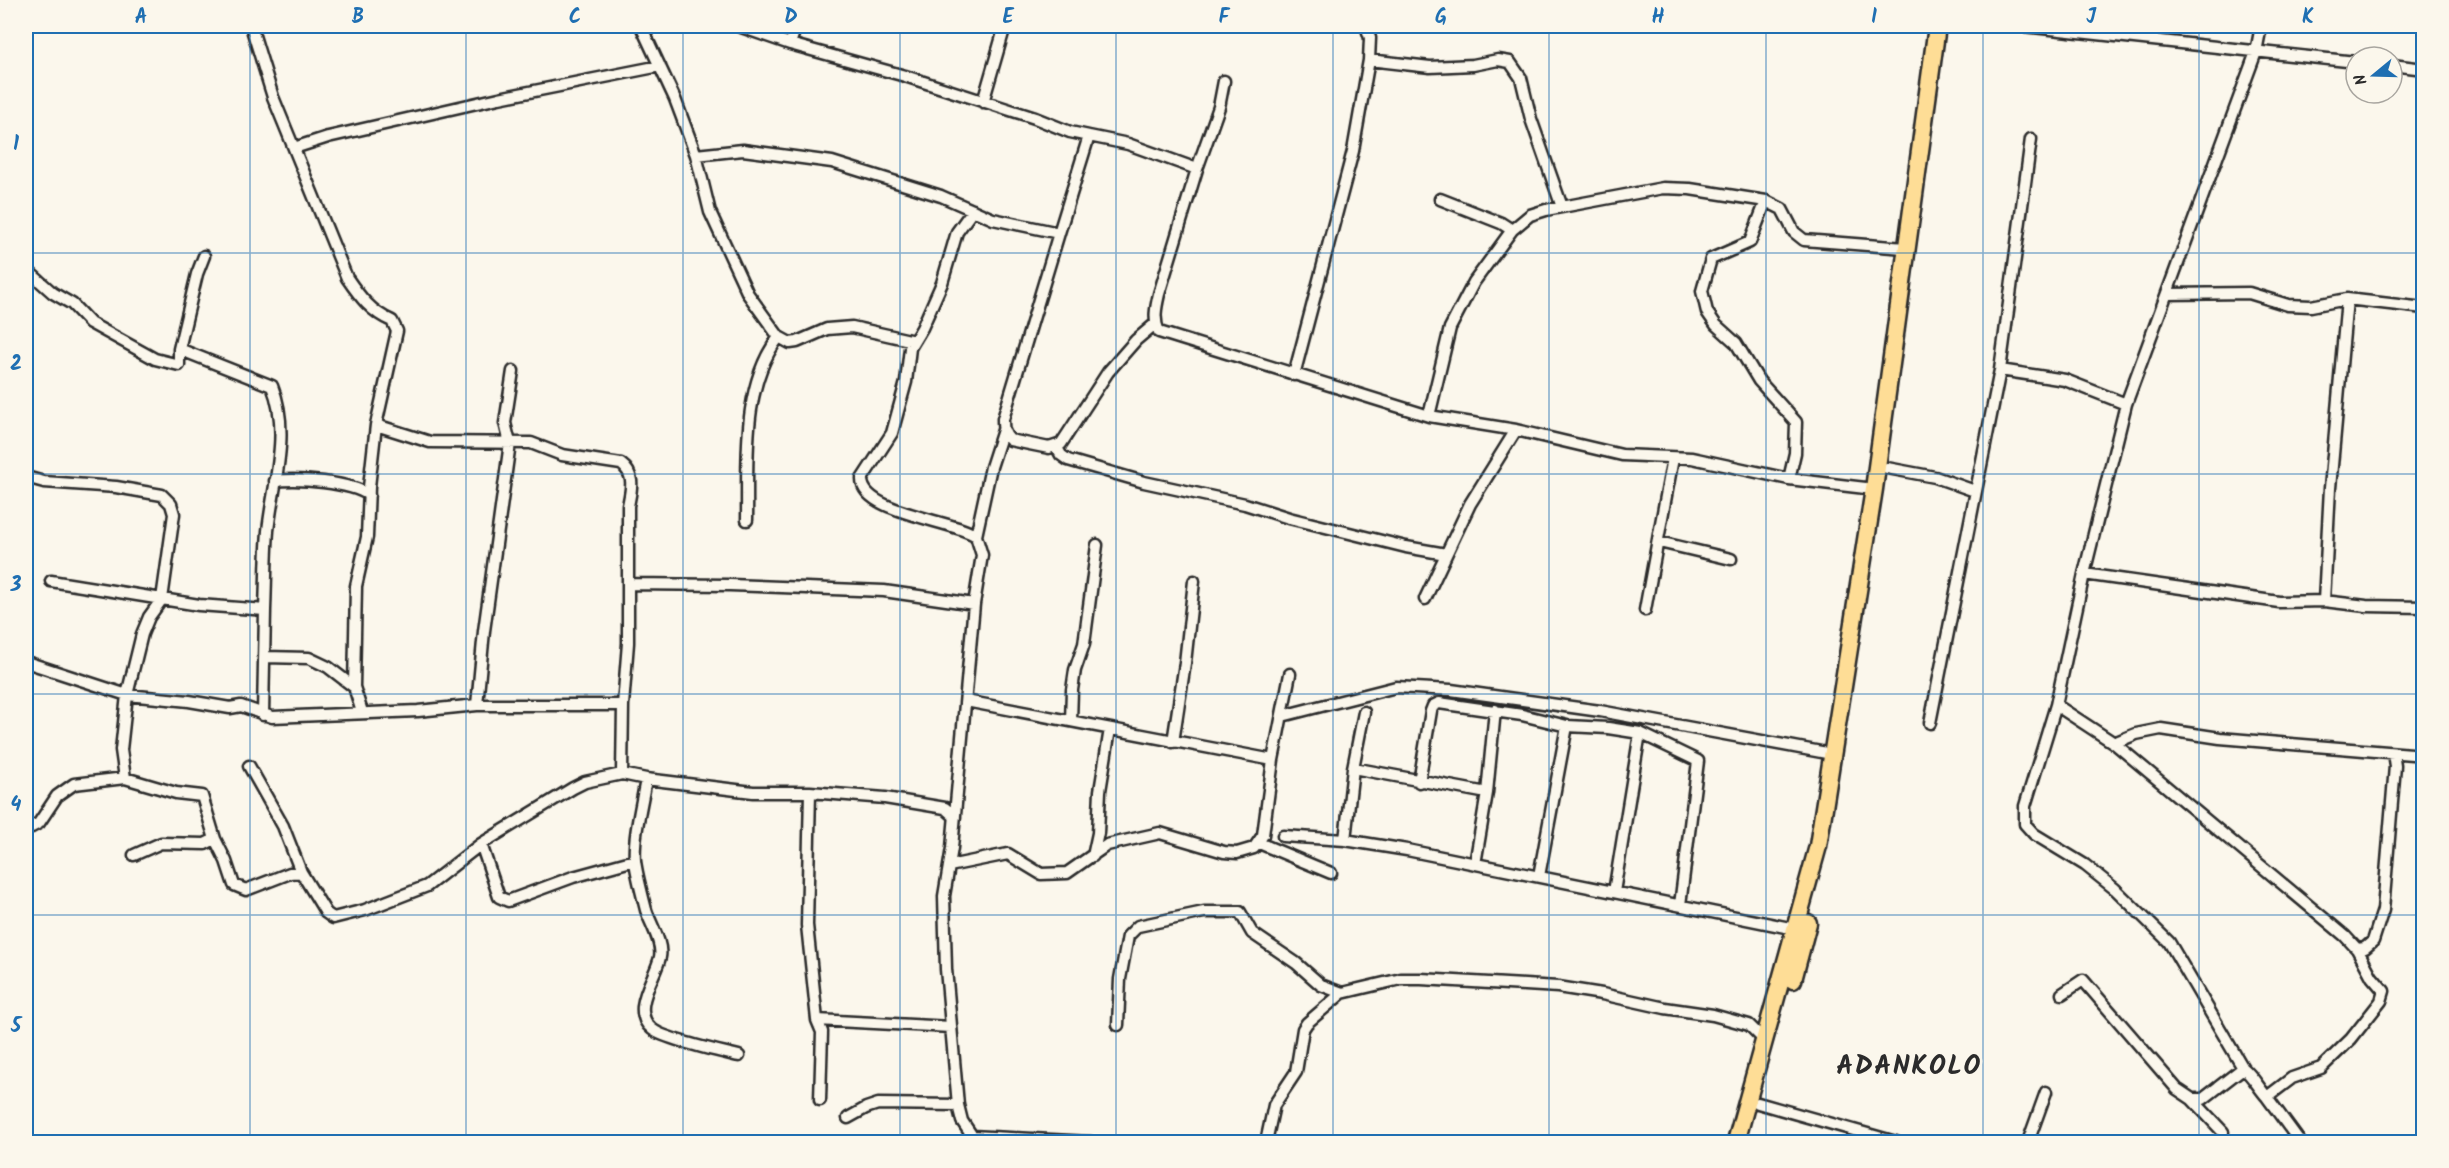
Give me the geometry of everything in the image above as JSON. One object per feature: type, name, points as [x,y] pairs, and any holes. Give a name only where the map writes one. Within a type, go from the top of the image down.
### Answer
[{"type":"main road","points":[[1748,1143],[1801,930],[1818,846],[1874,489],[1936,26]]},
{"type":"main road","points":[[1736,1143],[1765,1041],[1826,848],[1887,468],[1945,26]]},
{"type":"street","points":[[251,26],[273,97],[347,278],[362,300],[378,315],[392,321],[397,331],[376,425],[367,537],[356,586],[354,687],[362,712]]},
{"type":"street","points":[[641,26],[675,99],[696,155],[710,212],[748,294],[779,337],[790,343],[827,329],[852,327],[914,341]]},
{"type":"street","points":[[738,26],[790,44],[905,76],[1035,118],[1070,132],[1128,144],[1197,169]]},
{"type":"street","points":[[790,44],[796,26]]},
{"type":"street","points":[[983,102],[1005,26]]},
{"type":"street","points":[[1294,375],[1353,151],[1369,60],[1370,38],[1366,26]]},
{"type":"street","points":[[2022,26],[2066,28],[2344,61]]},
{"type":"street","points":[[2261,26],[2256,52],[2126,404],[2084,574],[2056,705],[2025,806],[2025,824],[2034,834],[2085,865],[2115,889],[2169,942],[2243,1068],[2252,1075],[2255,1084],[2300,1143]]},
{"type":"street","points":[[1369,60],[1430,67],[1473,65],[1498,60],[1510,62],[1521,78],[1531,119],[1562,207]]},
{"type":"street","points":[[294,148],[328,137],[500,98],[660,66]]},
{"type":"street","points":[[2404,66],[2424,69]]},
{"type":"street","points":[[1224,81],[1219,106],[1197,169],[1159,294],[1155,324],[1159,332],[1429,416],[1516,430],[1622,454],[1692,458],[1789,479],[1874,489]]},
{"type":"street","points":[[1089,136],[1003,419],[1003,430],[991,467],[976,536],[982,555],[974,604],[944,915],[958,1105],[962,1121],[971,1139],[1091,1143]]},
{"type":"street","points":[[1930,723],[2000,370],[2031,139]]},
{"type":"street","points":[[696,155],[743,150],[832,162],[897,180],[993,219],[1059,233]]},
{"type":"street","points":[[1429,416],[1450,328],[1474,282],[1512,230],[1530,215],[1587,201],[1663,188],[1720,193],[1766,201],[1782,209],[1794,232],[1804,240],[1905,248]]},
{"type":"street","points":[[1440,199],[1501,223],[1512,230]]},
{"type":"street","points":[[1766,201],[1750,242],[1711,259],[1704,277],[1703,302],[1710,318],[1736,343],[1759,381],[1796,422],[1795,453],[1789,479]]},
{"type":"street","points":[[973,210],[957,232],[942,283],[910,348],[906,382],[892,433],[862,479],[862,486],[866,494],[914,516],[966,529],[976,536]]},
{"type":"street","points":[[26,269],[53,293],[72,304],[90,323],[155,359],[178,365],[179,349],[197,274],[204,256]]},
{"type":"street","points":[[2167,294],[2249,293],[2288,305],[2311,306],[2347,299],[2424,308]]},
{"type":"street","points":[[2324,601],[2331,478],[2347,299]]},
{"type":"street","points":[[1003,430],[1010,440],[1049,447],[1061,444],[1108,372],[1136,340],[1155,324]]},
{"type":"street","points":[[747,520],[749,441],[754,391],[767,353],[779,337]]},
{"type":"street","points":[[179,349],[272,386],[278,399],[281,426],[268,533],[261,685],[262,715]]},
{"type":"street","points":[[2000,370],[2065,380],[2126,404]]},
{"type":"street","points":[[477,705],[484,631],[510,443],[505,423],[513,371]]},
{"type":"street","points":[[376,425],[430,442],[531,443],[562,455],[621,464],[628,469],[632,477],[628,506],[628,643],[623,705],[622,774]]},
{"type":"street","points":[[1425,599],[1470,504],[1516,430]]},
{"type":"street","points":[[1056,446],[1061,455],[1068,460],[1144,482],[1245,504],[1289,518],[1406,547],[1446,554]]},
{"type":"street","points":[[1645,610],[1673,458]]},
{"type":"street","points":[[1887,468],[1935,477],[1975,491]]},
{"type":"street","points":[[26,477],[44,482],[116,487],[162,495],[171,504],[174,514],[162,599],[149,617],[142,634],[127,695],[121,750],[125,778]]},
{"type":"street","points":[[275,481],[294,479],[326,483],[362,490],[369,495]]},
{"type":"street","points":[[1659,542],[1731,559]]},
{"type":"street","points":[[1071,721],[1072,690],[1075,670],[1084,644],[1097,545]]},
{"type":"street","points":[[2084,574],[2279,602],[2324,601],[2366,606],[2424,607]]},
{"type":"street","points":[[51,581],[199,605],[265,609]]},
{"type":"street","points":[[1173,742],[1194,581]]},
{"type":"street","points":[[629,584],[884,591],[974,604]]},
{"type":"street","points":[[264,657],[309,658],[328,667],[354,687]]},
{"type":"street","points":[[26,662],[127,695],[189,701],[230,708],[241,706],[272,717],[418,711],[477,705],[623,705]]},
{"type":"street","points":[[949,866],[1008,854],[1041,874],[1068,873],[1107,845],[1160,833],[1224,852],[1249,851],[1259,843],[1263,835],[1273,760],[1290,674]]},
{"type":"street","points":[[1282,716],[1396,687],[1451,690],[1600,711],[1833,754]]},
{"type":"street","points":[[966,701],[1273,760]]},
{"type":"street","points":[[1419,782],[1433,706],[1439,703],[1495,710],[1567,726],[1608,728],[1640,733],[1698,761],[1680,905]]},
{"type":"street","points":[[2056,705],[2114,743],[2345,936],[2357,949],[2372,976],[2384,991],[2381,1001],[2351,1039],[2321,1068],[2292,1078],[2267,1097]]},
{"type":"street","points":[[1476,864],[1487,793],[1495,710]]},
{"type":"street","points":[[1345,840],[1353,768],[1364,712]]},
{"type":"street","points":[[1539,876],[1567,726]]},
{"type":"street","points":[[1093,856],[1098,833],[1101,791],[1110,729]]},
{"type":"street","points":[[2114,743],[2136,734],[2161,729],[2220,738],[2424,755]]},
{"type":"street","points":[[1614,892],[1640,733]]},
{"type":"street","points":[[2357,949],[2365,948],[2373,941],[2383,910],[2395,766],[2392,753]]},
{"type":"street","points":[[249,766],[283,826],[302,872],[326,913],[333,918],[365,909],[426,886],[481,844],[573,788],[585,782],[622,774],[753,792],[810,792],[885,798],[945,808],[954,817]]},
{"type":"street","points":[[1353,768],[1487,793]]},
{"type":"street","points":[[26,830],[39,823],[57,796],[74,784],[125,778],[176,793],[202,796],[215,839],[234,885],[246,890],[290,873],[302,872]]},
{"type":"street","points":[[646,779],[635,860],[646,910],[661,957],[649,982],[643,1003],[646,1020],[652,1030],[675,1039],[739,1056]]},
{"type":"street","points":[[810,792],[807,925],[817,1020],[822,1032],[820,1100]]},
{"type":"street","points":[[1283,836],[1345,840],[1539,876],[1801,930]]},
{"type":"street","points":[[134,855],[161,843],[205,844],[215,839]]},
{"type":"street","points":[[1259,843],[1331,873]]},
{"type":"street","points":[[481,844],[499,897],[508,902],[573,877],[635,860]]},
{"type":"street","points":[[1118,1025],[1120,979],[1128,936],[1138,926],[1204,912],[1240,912],[1252,933],[1296,963],[1321,985],[1342,993]]},
{"type":"street","points":[[1266,1143],[1274,1105],[1296,1072],[1300,1060],[1303,1029],[1307,1023],[1342,993],[1410,979],[1558,987],[1602,994],[1665,1008],[1713,1015],[1749,1025],[1765,1041]]},
{"type":"street","points":[[2062,994],[2082,980],[2177,1089],[2192,1099],[2223,1132]]},
{"type":"street","points":[[817,1020],[951,1027]]},
{"type":"street","points":[[2192,1099],[2203,1099],[2243,1068]]},
{"type":"street","points":[[2028,1143],[2046,1092]]},
{"type":"street","points":[[1758,1103],[1896,1143]]},
{"type":"street","points":[[848,1118],[878,1104],[958,1105]]},
{"type":"district","name":"ADANKOLO","points":[[1909,1066]]}]
